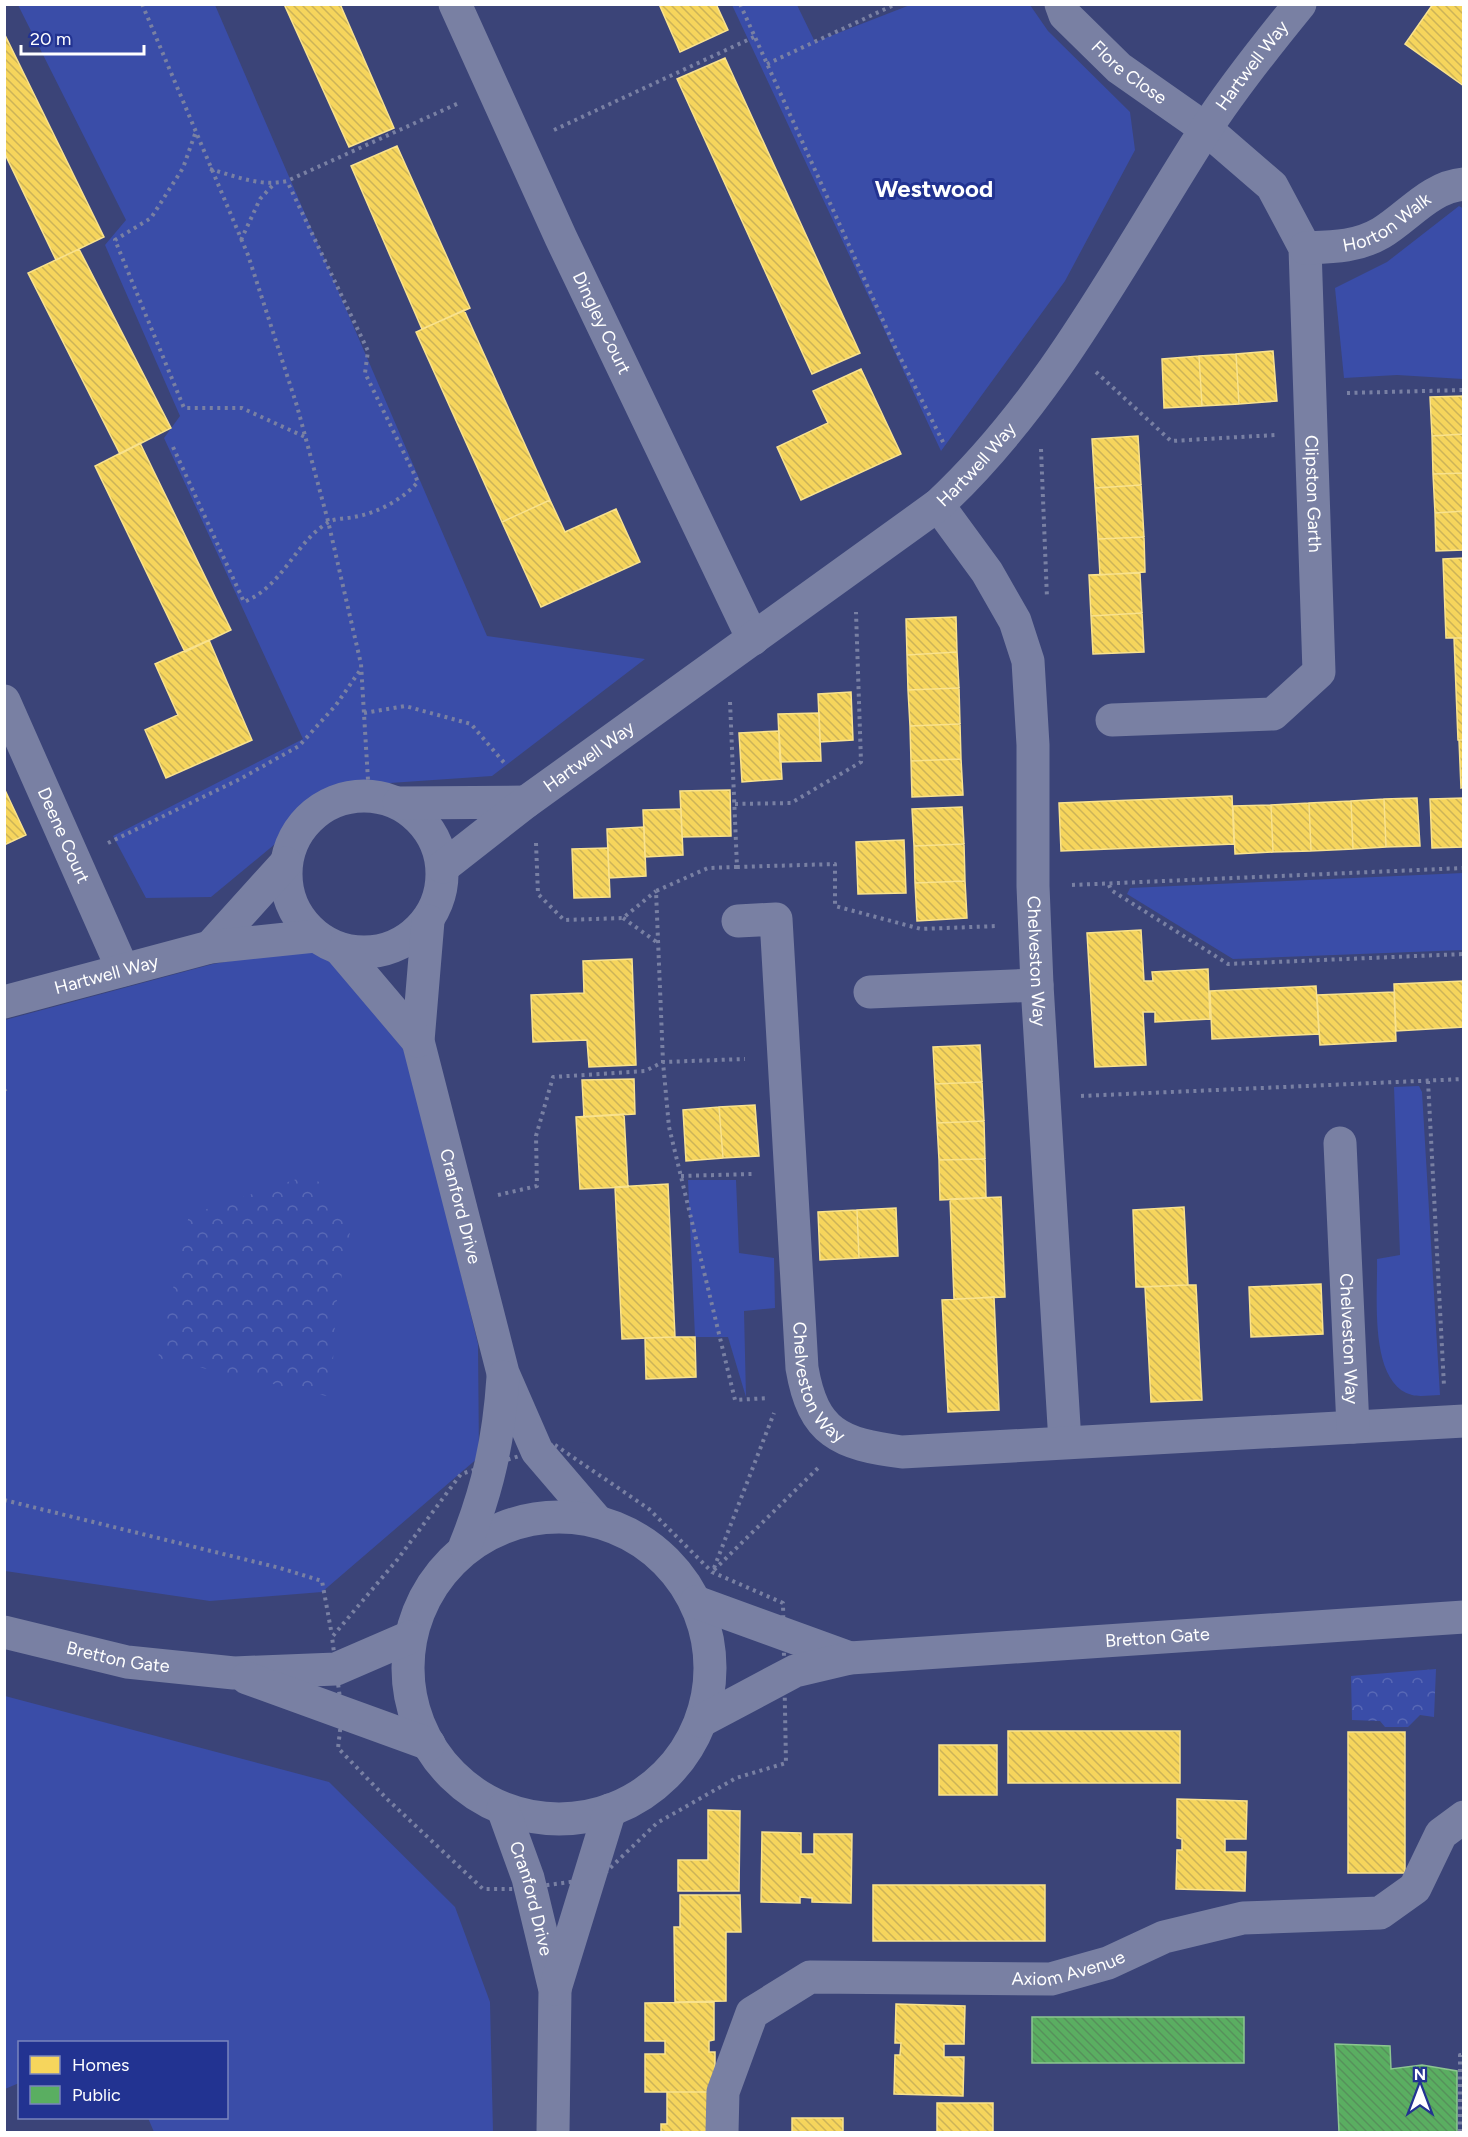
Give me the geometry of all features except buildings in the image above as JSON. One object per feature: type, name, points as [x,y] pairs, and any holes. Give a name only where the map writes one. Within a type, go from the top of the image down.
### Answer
[{"type":"street","name":"Dingley Court","points":[[455,4],[561,238],[753,639]]},
{"type":"street","name":"Flore Close","points":[[1061,4],[1065,15],[1119,68],[1206,129]]},
{"type":"street","name":"Hartwell Way","points":[[443,867],[530,800],[938,505],[963,482],[1051,377],[1206,129],[1300,4]]},
{"type":"street","name":"Clipston Garth","points":[[1112,720],[1273,714],[1319,672],[1305,248],[1272,186],[1206,129]]},
{"type":"street","name":"Horton Walk","points":[[1305,248],[1346,247],[1381,233],[1448,186],[1464,184]]},
{"type":"street","name":"Chelveston Way","points":[[938,505],[987,572],[1015,621],[1028,661],[1033,745],[1033,886],[1065,1442]]},
{"type":"street","name":"Deene Court","points":[[4,701],[123,970]]},
{"type":"street","points":[[346,798],[384,800],[421,819],[436,841],[443,867],[437,905],[428,921],[411,938],[388,949],[364,953],[328,943],[297,916],[287,890],[286,863],[293,840],[306,821],[324,807],[346,798]]},
{"type":"street","name":"Hartwell Way","points":[[384,800],[530,800]]},
{"type":"street","points":[[210,947],[286,863]]},
{"type":"street","name":"Chelveston Way","points":[[738,921],[776,919],[802,1368],[794,1397],[824,1426],[847,1440],[871,1448],[902,1452],[1455,1421]]},
{"type":"street","name":"Cranford Drive","points":[[428,921],[418,1041],[503,1373],[537,1450],[597,1521]]},
{"type":"street","name":"Hartwell Way","points":[[4,1002],[210,947],[328,943]]},
{"type":"street","name":"Cranford Drive","points":[[328,943],[418,1041]]},
{"type":"street","points":[[870,992],[1038,985]]},
{"type":"street","name":"Chelveston Way","points":[[1340,1143],[1353,1426]]},
{"type":"street","name":"Cranford Drive","points":[[465,1546],[484,1498],[492,1465],[501,1415],[503,1373]]},
{"type":"street","points":[[559,1516],[597,1521],[637,1538],[671,1566],[696,1602],[708,1640],[711,1681],[701,1721],[680,1759],[649,1790],[610,1810],[575,1819],[538,1818],[503,1809],[470,1791],[443,1766],[422,1734],[408,1686],[410,1637],[425,1596],[465,1546],[492,1530],[522,1521],[559,1516]]},
{"type":"street","name":"Bretton Gate","points":[[696,1602],[850,1658]]},
{"type":"street","name":"Bretton Gate","points":[[701,1721],[795,1671],[850,1658],[1464,1617]]},
{"type":"street","name":"Bretton Gate","points":[[4,1632],[127,1662],[234,1673],[336,1669],[410,1637]]},
{"type":"street","name":"Bretton Gate","points":[[234,1673],[429,1744]]},
{"type":"street","name":"Cranford Drive","points":[[503,1809],[528,1878],[555,1990],[553,2133]]},
{"type":"street","name":"Cranford Drive","points":[[555,1990],[610,1810]]},
{"type":"street","name":"Axiom Avenue","points":[[722,2133],[723,2092],[752,2013],[810,1977],[1051,1979],[1108,1963],[1164,1937],[1243,1918],[1380,1913],[1415,1888],[1441,1834],[1464,1817]]},
{"type":"path","points":[[142,4],[241,240],[305,437],[328,522],[361,668],[364,713],[384,800]]},
{"type":"path","points":[[740,4],[895,347],[963,482]]},
{"type":"path","points":[[767,64],[896,4]]},
{"type":"path","points":[[519,146],[754,37]]},
{"type":"path","points":[[209,168],[252,182],[274,184],[287,182],[492,87]]},
{"type":"path","points":[[195,134],[183,168],[151,218],[116,240],[184,408],[242,408],[305,437]]},
{"type":"path","points":[[173,447],[244,602],[260,596],[288,567],[312,535],[328,522],[357,517],[389,505],[418,482],[365,373],[369,351],[287,182]]},
{"type":"path","points":[[241,240],[260,199],[274,184]]},
{"type":"path","points":[[1069,347],[1171,441],[1311,433]]},
{"type":"path","points":[[1310,394],[1464,390]]},
{"type":"path","points":[[735,804],[791,803],[861,762],[855,609]]},
{"type":"path","points":[[75,858],[240,779],[299,746],[336,705],[361,668]]},
{"type":"path","points":[[730,700],[737,867]]},
{"type":"path","points":[[364,713],[405,706],[471,724],[530,800],[538,894],[564,920],[623,918],[656,891],[708,868],[835,864],[835,906],[921,929],[1035,925]]},
{"type":"path","points":[[1033,886],[1464,868]]},
{"type":"path","points":[[1108,884],[1111,890],[1228,964],[1464,954]]},
{"type":"path","points":[[656,891],[663,1062],[669,1127],[735,1400],[794,1397],[712,1572]]},
{"type":"path","points":[[623,918],[658,943]]},
{"type":"path","points":[[459,1205],[537,1186],[536,1136],[553,1077],[645,1071],[663,1062],[784,1057]]},
{"type":"path","points":[[1044,1098],[1464,1079]]},
{"type":"path","points":[[1428,1081],[1455,1421]]},
{"type":"path","points":[[681,1176],[791,1173]]},
{"type":"path","points":[[712,1572],[847,1440]]},
{"type":"path","points":[[555,1445],[649,1509],[712,1572],[783,1603]]},
{"type":"path","points":[[4,1500],[280,1568],[322,1581],[332,1637],[397,1560],[461,1474]]},
{"type":"path","points":[[338,1748],[387,1800],[483,1889]]},
{"type":"path","points":[[607,1871],[657,1824],[736,1778],[786,1763]]},
{"type":"path","points":[[1460,2133],[1460,2055],[1464,2055]]},
{"type":"green space","points":[[18,5],[215,5],[487,636],[645,659],[492,776],[375,784],[322,792],[275,844],[211,897],[146,898],[113,836],[303,739],[164,438],[180,416],[105,245],[126,220]]},
{"type":"green space","points":[[732,5],[797,5],[815,42],[910,5],[1030,5],[1048,31],[1130,112],[1135,150],[1065,281],[941,451]]},
{"type":"green space","points":[[1459,206],[1464,209],[1463,379],[1397,375],[1344,378],[1335,288],[1387,262]]},
{"type":"green space","points":[[1463,873],[1463,950],[1233,959],[1127,894],[1130,888]]},
{"type":"green space","points":[[313,947],[323,956],[335,962],[406,1047],[478,1344],[479,1457],[322,1592],[210,1601],[5,1571],[5,1020],[213,964]]},
{"type":"green space","points":[[1419,1086],[1422,1092],[1440,1395],[1422,1396],[1412,1395],[1398,1387],[1388,1374],[1378,1336],[1377,1315],[1377,1259],[1400,1255],[1394,1087]]},
{"type":"green space","points":[[312,1174],[352,1222],[336,1305],[331,1397],[158,1358],[189,1215]]},
{"type":"green space","points":[[688,1180],[736,1180],[739,1253],[774,1258],[775,1308],[744,1311],[746,1397],[728,1337],[695,1337]]},
{"type":"green space","points":[[1436,1669],[1434,1717],[1420,1715],[1408,1727],[1385,1727],[1380,1721],[1352,1720],[1351,1676]]},
{"type":"green space","points":[[5,1696],[329,1782],[455,1907],[490,2002],[493,2132],[154,2132],[148,2119],[228,2119],[228,2041],[18,2041],[18,2083],[5,2089]]},
{"type":"district","name":"Westwood","points":[[934,188]]}]
